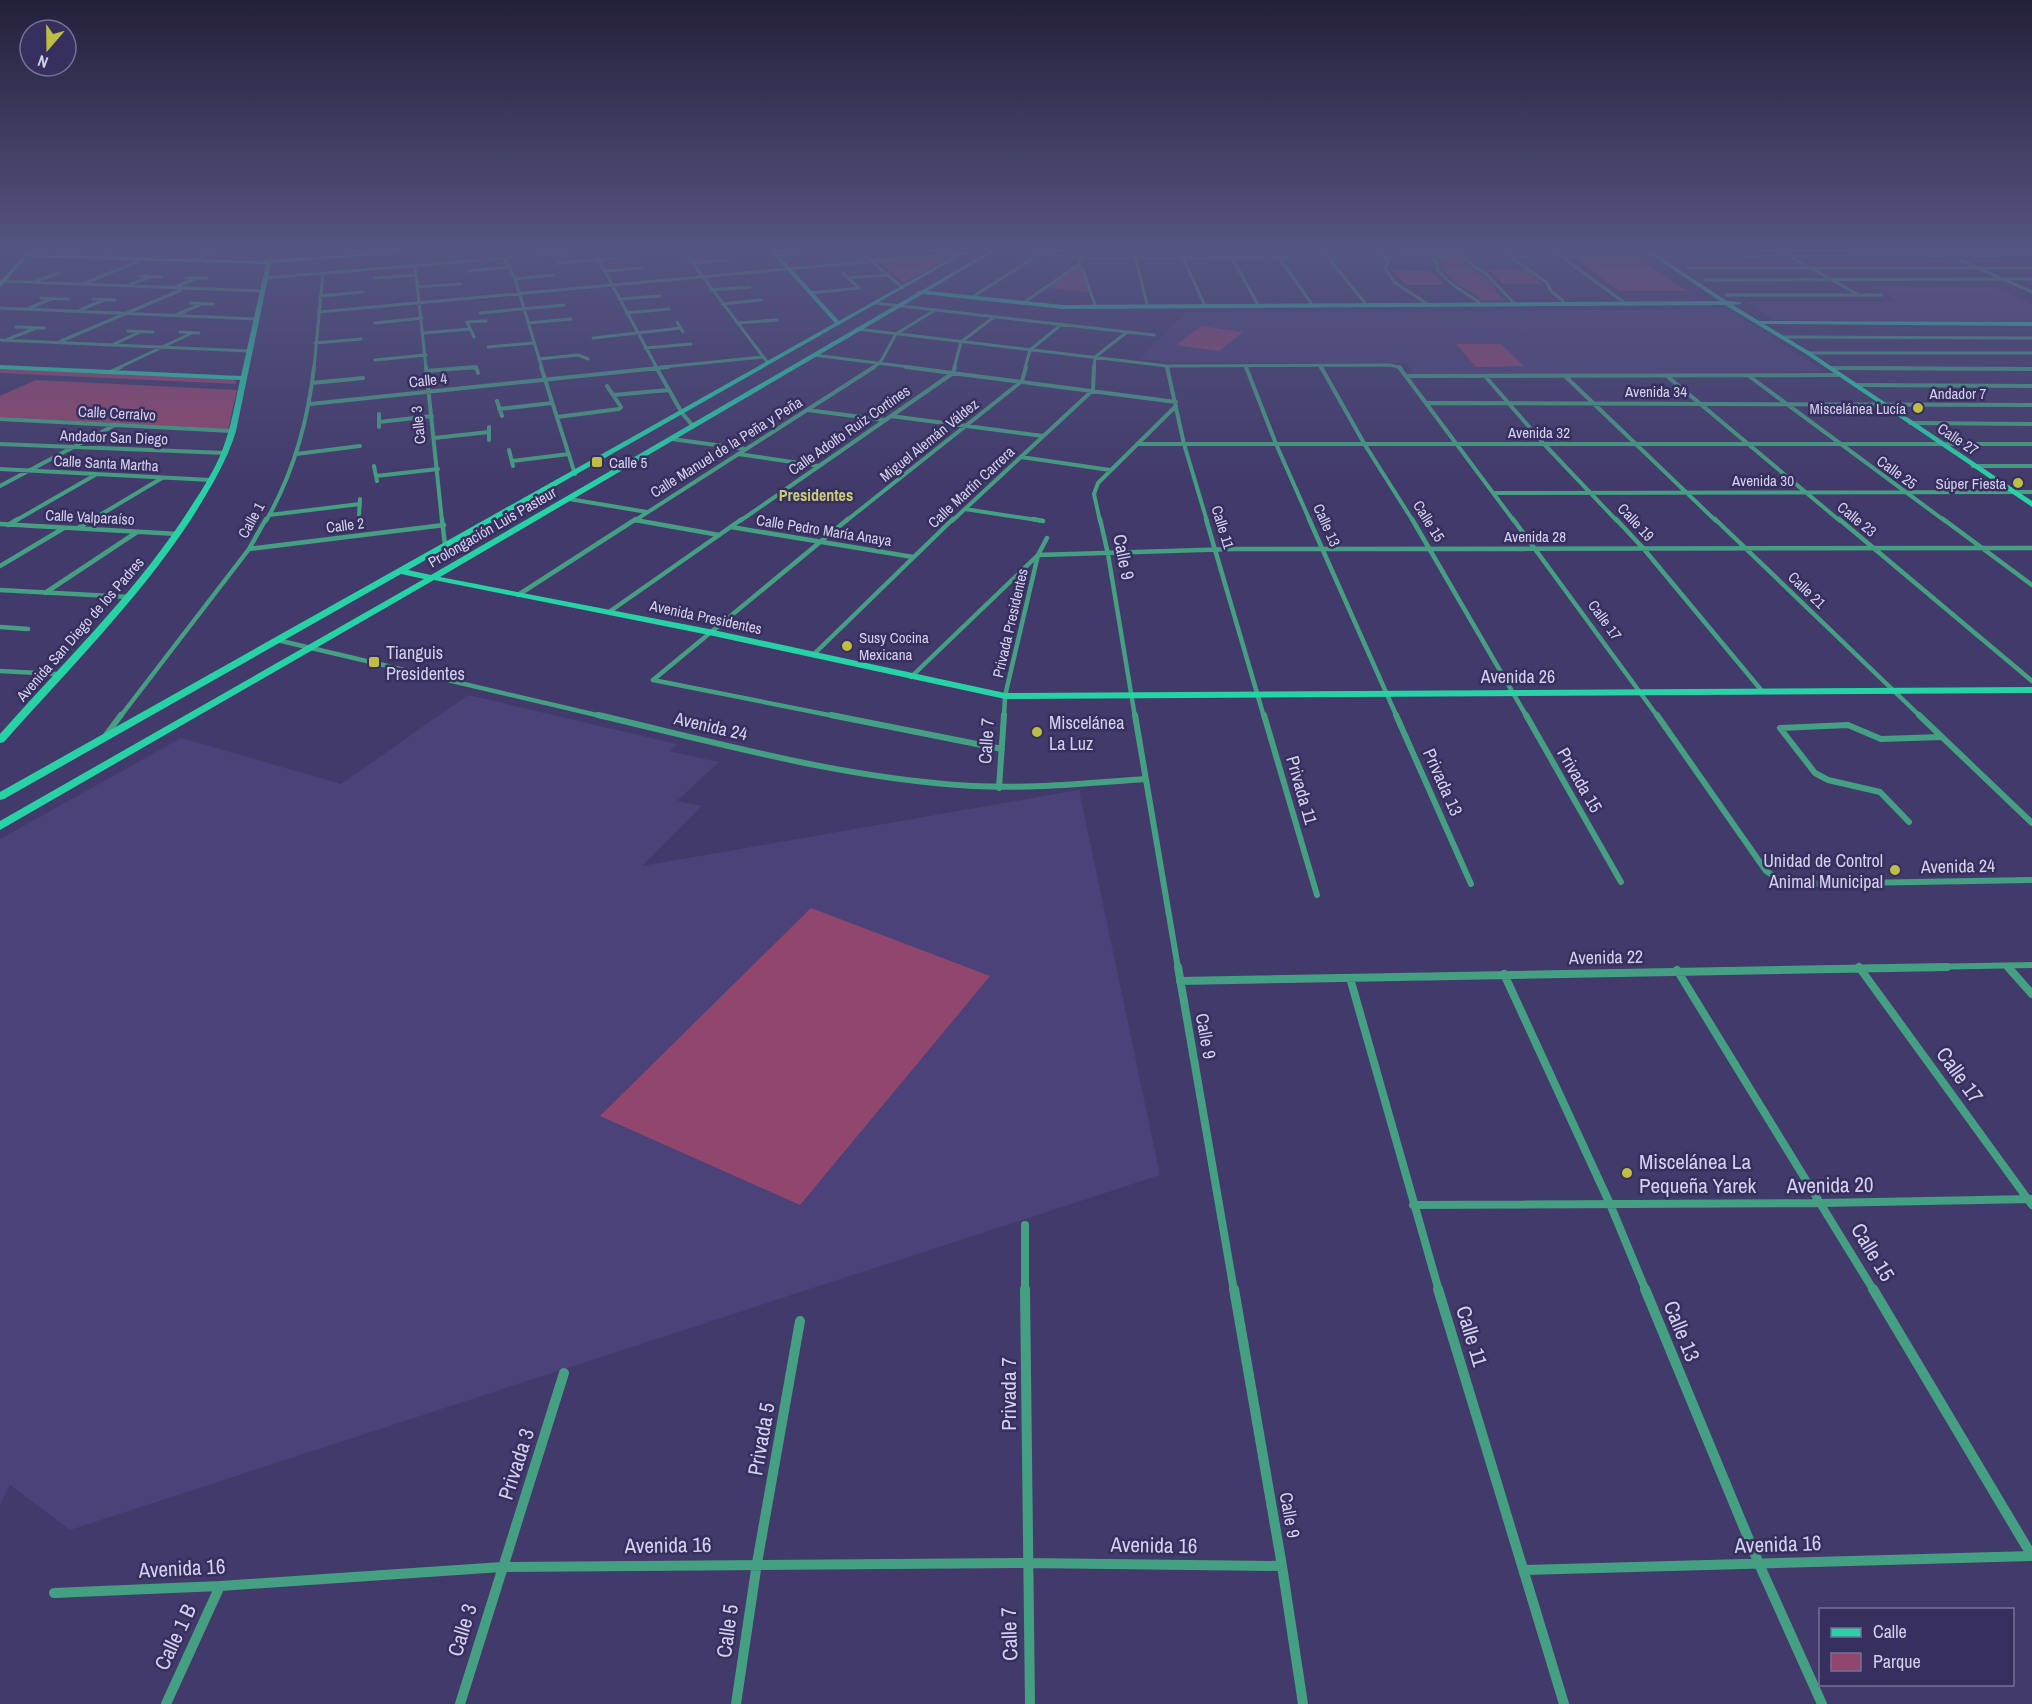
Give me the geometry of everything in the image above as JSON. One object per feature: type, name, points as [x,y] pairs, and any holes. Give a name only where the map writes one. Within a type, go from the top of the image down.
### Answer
[{"type":"street","points":[[2,340],[35,329]]},
{"type":"street","points":[[57,343],[91,329]]},
{"type":"street","name":"Avenida San Diego de los Padres","points":[[0,740],[57,674],[130,598],[178,534],[212,480],[226,453],[254,329]]},
{"type":"street","name":"Calle 1","points":[[104,738],[249,549],[269,515],[296,454],[310,404],[316,329]]},
{"type":"street","name":"Calle 3","points":[[423,329],[445,545]]},
{"type":"street","points":[[424,333],[470,329],[474,337]]},
{"type":"street","points":[[529,329],[575,474]]},
{"type":"street","points":[[635,329],[682,413],[693,426]]},
{"type":"street","points":[[589,332],[594,339],[681,329]]},
{"type":"street","points":[[741,329],[765,360]]},
{"type":"street","name":"Prolongación Luis Pasteur","points":[[0,797],[682,413],[765,360],[830,329]]},
{"type":"street","points":[[857,329],[1167,366],[1396,365],[1407,376],[1840,375]]},
{"type":"street","name":"Prolongación Luis Pasteur","points":[[0,826],[433,578],[857,329]]},
{"type":"street","name":"Calle Manuel de la Peña y Peña","points":[[518,595],[880,363],[896,334],[905,329]]},
{"type":"street","points":[[953,373],[961,342],[979,329]]},
{"type":"street","points":[[1022,381],[1030,350],[1056,329]]},
{"type":"street","points":[[1099,329],[1154,335]]},
{"type":"street","name":"Calle 27","points":[[1773,329],[2032,505]]},
{"type":"street","points":[[128,331],[153,332]]},
{"type":"street","points":[[110,345],[140,332]]},
{"type":"street","points":[[180,332],[199,333]]},
{"type":"street","points":[[1093,390],[1095,357],[1127,332]]},
{"type":"street","points":[[110,372],[192,333]]},
{"type":"street","points":[[315,343],[361,337],[362,345]]},
{"type":"street","points":[[1785,337],[2032,338]]},
{"type":"street","points":[[2,340],[249,351]]},
{"type":"street","points":[[486,342],[489,349],[533,343]]},
{"type":"street","points":[[645,348],[690,342],[694,349]]},
{"type":"street","points":[[376,352],[375,361],[426,355]]},
{"type":"street","points":[[1808,352],[2032,353]]},
{"type":"street","points":[[538,359],[578,355],[588,359]]},
{"type":"street","points":[[814,355],[1093,390],[1176,404]]},
{"type":"street","name":"Calle 4","points":[[310,404],[657,368],[765,360]]},
{"type":"street","name":"Calle 11","points":[[1167,366],[1184,444],[1258,694]]},
{"type":"street","name":"Calle 13","points":[[1246,366],[1276,444],[1387,693]]},
{"type":"street","name":"Calle 15","points":[[1320,366],[1365,445],[1431,549],[1512,693]]},
{"type":"street","points":[[0,367],[243,382]]},
{"type":"street","points":[[428,371],[476,367],[478,373]]},
{"type":"street","points":[[1830,368],[2032,369]]},
{"type":"street","name":"Calle Adolfo Ruiz Cortines","points":[[609,612],[953,373]]},
{"type":"street","points":[[0,375],[243,382]]},
{"type":"street","name":"Calle 25","points":[[1749,375],[1785,404],[2032,585]]},
{"type":"street","points":[[312,383],[363,376],[362,384]]},
{"type":"street","name":"Calle 17","points":[[1407,376],[1641,692],[1766,871],[1778,881]]},
{"type":"street","name":"Calle 19","points":[[1485,376],[1544,444],[1643,548],[1762,691]]},
{"type":"street","name":"Calle 21","points":[[1565,376],[2032,823]]},
{"type":"street","name":"Calle 23","points":[[1667,376],[2032,681]]},
{"type":"street","name":"Miguel Alemán Váldez","points":[[1002,749],[653,680],[820,542],[1022,381]]},
{"type":"street","points":[[1856,385],[2032,386]]},
{"type":"street","points":[[557,417],[619,409],[621,407],[607,386]]},
{"type":"street","points":[[613,395],[669,390]]},
{"type":"street","name":"Calle Martín Carrera","points":[[813,655],[913,557],[1093,390]]},
{"type":"street","points":[[497,401],[502,416]]},
{"type":"street","points":[[499,409],[552,403]]},
{"type":"street","name":"Avenida 34","points":[[1427,403],[1884,404]]},
{"type":"street","name":"Calle 9","points":[[1176,404],[1098,483],[1094,494],[1108,554],[1282,1566],[1303,1704]]},
{"type":"street","name":"Andador 7","points":[[1884,404],[2032,405]]},
{"type":"street","points":[[807,410],[884,420]]},
{"type":"street","points":[[380,414],[379,424],[432,416]]},
{"type":"street","points":[[891,416],[1043,436]]},
{"type":"street","name":"Calle Cerralvo","points":[[0,419],[232,431]]},
{"type":"street","points":[[1910,423],[2032,424]]},
{"type":"street","points":[[0,486],[115,425]]},
{"type":"street","points":[[434,438],[489,430],[489,440]]},
{"type":"street","points":[[672,439],[745,449]]},
{"type":"street","name":"Andador San Diego","points":[[0,444],[226,453]]},
{"type":"street","name":"Avenida 32","points":[[1137,444],[1749,446],[2032,444]]},
{"type":"street","points":[[296,454],[361,446]]},
{"type":"street","points":[[509,450],[513,463],[569,454]]},
{"type":"street","points":[[738,454],[819,466]]},
{"type":"street","points":[[1021,457],[1110,470]]},
{"type":"street","points":[[374,466],[377,479],[438,470]]},
{"type":"street","points":[[1973,466],[2032,466]]},
{"type":"street","name":"Calle Santa Martha","points":[[0,469],[212,480]]},
{"type":"street","points":[[7,525],[97,474]]},
{"type":"street","points":[[78,529],[163,478]]},
{"type":"street","name":"Avenida 30","points":[[1494,493],[2032,492]]},
{"type":"street","points":[[569,499],[647,512]]},
{"type":"street","points":[[269,515],[360,501],[359,515]]},
{"type":"street","points":[[965,508],[1043,521]]},
{"type":"street","points":[[634,520],[719,535]]},
{"type":"street","name":"Calle Valparaíso","points":[[0,524],[178,534]]},
{"type":"street","name":"Calle 2","points":[[249,549],[444,525]]},
{"type":"street","name":"Calle Pedro María Anaya","points":[[731,527],[913,557]]},
{"type":"street","points":[[0,566],[64,528]]},
{"type":"street","points":[[44,593],[137,532]]},
{"type":"street","points":[[911,677],[1038,555],[1047,538]]},
{"type":"street","name":"Avenida 28","points":[[1038,555],[1323,549],[2032,548]]},
{"type":"street","name":"Privada Presidentes","points":[[1005,696],[1038,555]]},
{"type":"street","name":"Avenida Presidentes","points":[[399,571],[709,632],[1005,696]]},
{"type":"street","points":[[0,590],[130,598]]},
{"type":"street","points":[[0,627],[28,629]]},
{"type":"street","name":"Avenida 24","points":[[277,640],[798,762],[925,782],[999,788],[1145,779]]},
{"type":"street","points":[[0,670],[57,674]]},
{"type":"street","name":"Avenida 26","points":[[1005,696],[2032,690]]},
{"type":"street","name":"Privada 13","points":[[1387,693],[1471,884]]},
{"type":"street","name":"Privada 15","points":[[1512,693],[1621,882]]},
{"type":"street","name":"Privada 11","points":[[1258,694],[1317,895]]},
{"type":"street","name":"Calle 7","points":[[999,788],[1005,696]]},
{"type":"street","points":[[1909,822],[1880,792],[1828,780],[1815,774],[1780,728],[1848,725],[1881,739],[1942,737]]},
{"type":"street","name":"Avenida 24","points":[[1778,881],[1797,884],[2032,880]]},
{"type":"street","name":"Avenida 22","points":[[1180,981],[2032,965]]},
{"type":"street","points":[[2007,966],[2032,994]]},
{"type":"street","name":"Calle 17","points":[[1859,967],[2031,1201]]},
{"type":"street","name":"Calle 15","points":[[1677,970],[1822,1203],[2032,1556]]},
{"type":"street","name":"Calle 13","points":[[1504,974],[1610,1204],[1759,1564],[1822,1704]]},
{"type":"street","name":"Calle 11","points":[[1350,978],[1413,1205],[1526,1570],[1564,1704]]},
{"type":"street","name":"Avenida 20","points":[[1413,1205],[2031,1201]]},
{"type":"street","name":"Privada 7","points":[[1025,1225],[1027,1563]]},
{"type":"street","name":"Privada 5","points":[[757,1563],[800,1321]]},
{"type":"street","name":"Privada 3","points":[[502,1567],[564,1373]]},
{"type":"street","name":"Avenida 16","points":[[1526,1570],[2032,1556]]},
{"type":"street","name":"Avenida 16","points":[[54,1593],[220,1586],[502,1567],[757,1563],[1282,1566]]},
{"type":"street","name":"Calle 5","points":[[736,1704],[757,1563]]},
{"type":"street","name":"Calle 7","points":[[1027,1563],[1030,1704]]},
{"type":"street","name":"Calle 3","points":[[460,1704],[502,1567]]},
{"type":"street","name":"Calle 1 B","points":[[166,1704],[220,1586]]},
{"type":"shaded area","points":[[1170,329],[1759,329],[1824,371],[1415,375],[1406,363],[1172,362],[1140,359]]},
{"type":"shaded area","points":[[468,695],[677,744],[669,751],[719,762],[677,801],[702,806],[642,866],[1079,790],[1160,1175],[70,1530],[10,1485],[0,1505],[0,839],[181,738],[341,784]]},
{"type":"green space","points":[[1198,329],[1243,332],[1219,351],[1176,345]]},
{"type":"green space","points":[[1456,344],[1501,344],[1524,366],[1476,367]]},
{"type":"green space","points":[[0,368],[235,379],[236,384],[0,373]]},
{"type":"green space","points":[[36,380],[237,390],[228,429],[0,417],[0,396]]},
{"type":"green space","points":[[811,908],[990,976],[800,1205],[600,1116]]},
{"type":"place","name":"Miscelánea Lucía","points":[[1918,408]]},
{"type":"place","name":"Calle 5","points":[[597,462]]},
{"type":"place","name":"Súper Fiesta","points":[[2018,483]]},
{"type":"place","name":"Susy Cocina Mexicana","points":[[847,646]]},
{"type":"place","name":"Tianguis Presidentes","points":[[374,662]]},
{"type":"place","name":"Miscelánea La Luz","points":[[1037,732]]},
{"type":"place","name":"Unidad de Control Animal Municipal","points":[[1895,870]]},
{"type":"place","name":"Miscelánea La Pequeña Yarek","points":[[1627,1173]]},
{"type":"district","name":"Presidentes","points":[[816,495]]}]
